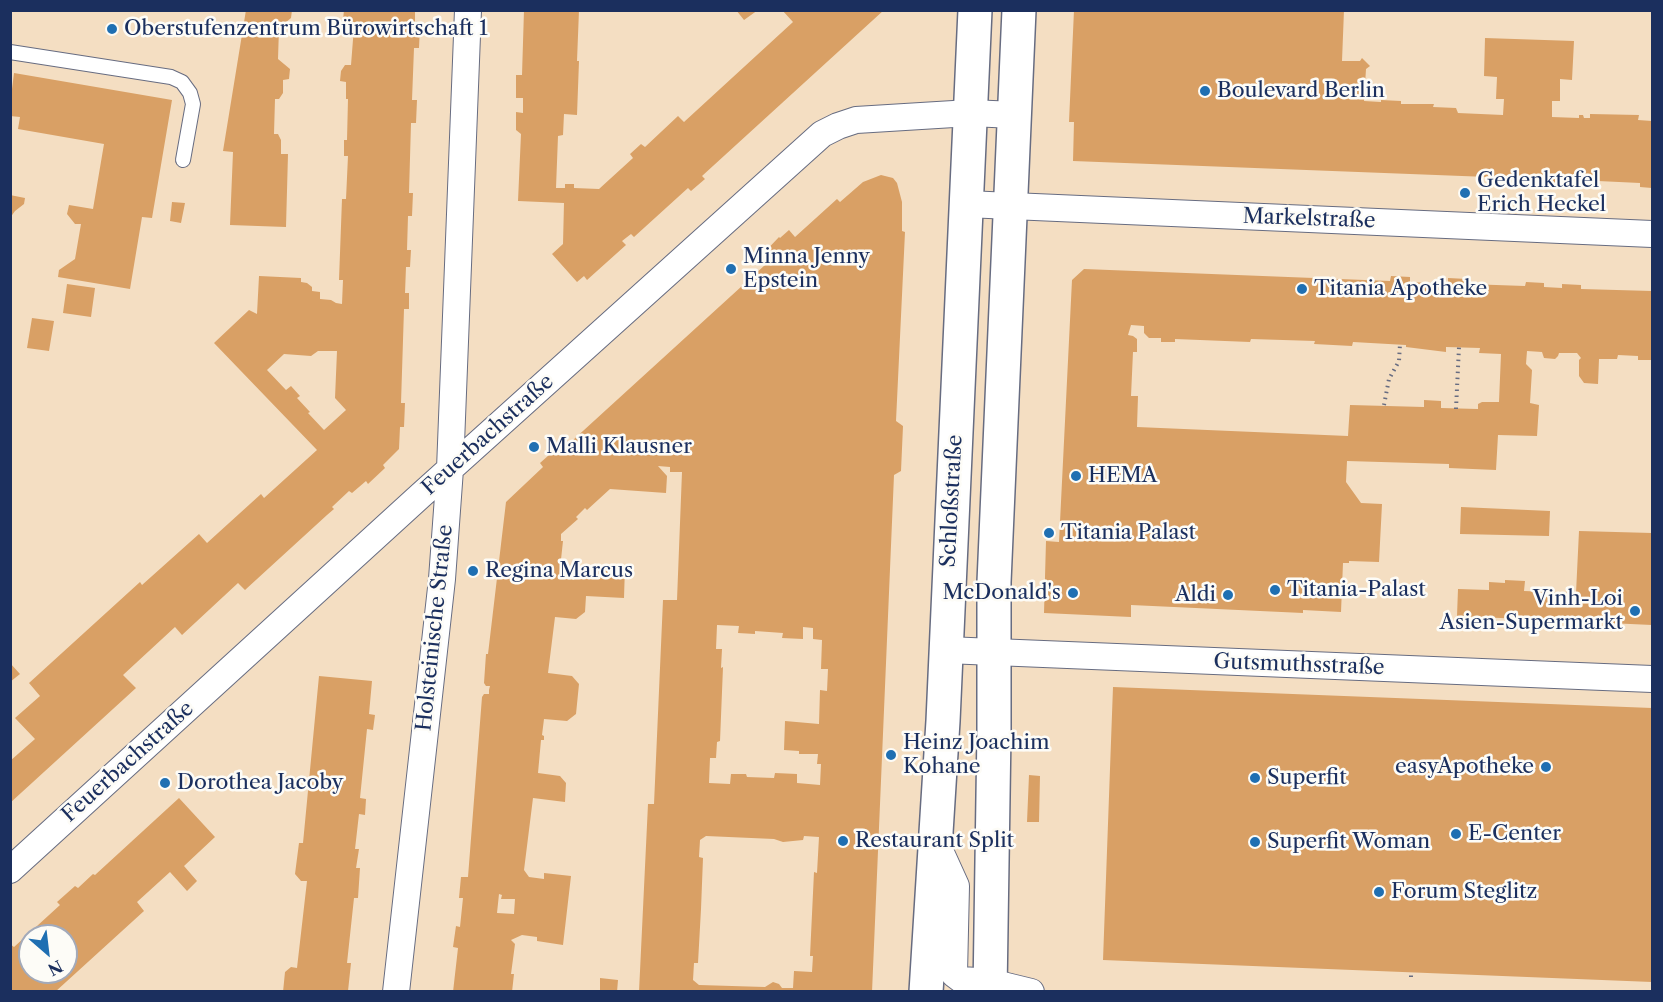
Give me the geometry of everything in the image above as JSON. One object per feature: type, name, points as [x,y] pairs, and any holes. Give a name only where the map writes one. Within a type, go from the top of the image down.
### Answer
[{"type":"street","name":"Holsteinische Straße","points":[[396,992],[440,591],[450,469],[468,10]]},
{"type":"street","name":"Schloßstraße","points":[[926,992],[946,650],[975,10]]},
{"type":"street","points":[[990,987],[994,582],[1019,10]]},
{"type":"street","name":"Feuerbachstraße","points":[[10,870],[822,134],[856,120],[970,113],[1015,115]]},
{"type":"street","name":"Markelstraße","points":[[966,204],[1653,234]]},
{"type":"street","name":"Gutsmuthsstraße","points":[[946,650],[1653,679]]},
{"type":"street","points":[[936,842],[956,886],[954,974],[962,980],[990,987],[1030,992]]},
{"type":"lane","points":[[10,52],[171,77],[182,82],[190,93],[193,104],[183,160]]},
{"type":"path","points":[[1384,405],[1389,379],[1399,361],[1400,344]]},
{"type":"path","points":[[1456,409],[1459,347]]},
{"type":"path","points":[[1019,740],[1044,741]]},
{"type":"building","points":[[246,10],[292,10],[291,18],[279,28],[278,59],[290,69],[289,79],[283,80],[283,93],[279,99],[275,99],[274,134],[278,134],[281,140],[281,154],[288,154],[286,227],[230,225],[233,152],[223,151]]},
{"type":"building","points":[[344,10],[415,10],[415,26],[420,26],[419,48],[414,48],[412,100],[417,100],[416,123],[411,123],[409,193],[413,193],[412,216],[408,216],[407,250],[411,250],[410,267],[406,267],[405,293],[409,293],[409,309],[404,309],[401,403],[405,403],[404,427],[400,427],[399,449],[383,465],[385,468],[368,484],[366,481],[352,493],[349,491],[332,507],[334,509],[245,590],[238,583],[182,635],[175,627],[123,675],[136,688],[10,803],[10,761],[35,739],[15,718],[40,696],[29,683],[140,582],[142,585],[199,534],[207,543],[261,494],[264,498],[317,450],[214,343],[249,310],[257,314],[259,276],[301,278],[301,282],[312,287],[312,291],[320,292],[320,299],[342,304],[343,280],[339,280],[342,199],[346,199],[348,156],[344,156],[344,140],[347,140],[348,99],[346,99],[346,82],[340,81],[341,71],[345,65],[351,65],[354,27],[348,27],[343,20]],"holes":[[[318,351],[337,351],[335,398],[346,410],[324,430],[308,413],[310,412],[297,398],[300,396],[291,386],[286,390],[267,370],[284,354],[311,356]]]},
{"type":"building","points":[[524,10],[579,10],[577,115],[564,114],[563,135],[558,136],[556,188],[565,188],[565,184],[574,184],[574,188],[599,189],[633,158],[630,154],[641,144],[645,147],[678,116],[684,122],[793,22],[782,10],[884,10],[702,176],[705,179],[691,191],[688,188],[634,237],[631,234],[622,241],[626,245],[587,280],[584,276],[577,282],[552,254],[563,244],[564,203],[518,201],[521,134],[516,130],[516,112],[523,113],[523,98],[516,98],[516,75],[522,75]]},
{"type":"building","points":[[736,10],[758,10],[744,20]]},
{"type":"building","name":"Boulevard Berlin","points":[[1074,10],[1344,10],[1342,61],[1360,61],[1362,58],[1370,66],[1366,69],[1364,101],[1434,104],[1433,107],[1456,108],[1458,113],[1503,115],[1504,99],[1496,99],[1497,77],[1484,76],[1485,38],[1574,41],[1572,80],[1560,79],[1560,101],[1552,101],[1552,117],[1579,118],[1579,115],[1583,115],[1584,118],[1590,118],[1590,114],[1639,115],[1638,120],[1652,121],[1652,188],[1640,187],[1640,183],[1598,181],[1598,186],[1582,185],[1582,181],[1562,180],[1560,183],[1547,183],[1546,179],[1505,177],[1505,182],[1488,182],[1488,177],[1073,161],[1074,122],[1069,122]]},
{"type":"building","points":[[14,73],[172,100],[152,218],[142,217],[130,289],[58,277],[59,270],[75,259],[81,224],[75,224],[67,214],[69,205],[93,209],[104,144],[18,129],[20,117],[10,116],[10,89],[12,89]]},
{"type":"building","points":[[881,175],[893,178],[897,183],[902,202],[902,231],[905,232],[896,421],[903,426],[901,471],[894,475],[872,992],[639,992],[648,804],[654,804],[663,600],[677,600],[682,472],[670,472],[670,467],[658,466],[667,476],[666,493],[610,489],[587,510],[585,508],[576,517],[578,519],[561,534],[561,541],[563,541],[559,578],[574,580],[575,576],[588,576],[605,565],[625,566],[624,598],[586,596],[585,612],[576,619],[555,617],[548,673],[572,676],[579,684],[576,714],[567,721],[544,719],[542,735],[544,740],[541,740],[538,773],[560,776],[566,783],[565,802],[533,798],[524,870],[529,877],[544,879],[544,873],[571,876],[563,945],[537,941],[537,937],[522,935],[511,940],[515,944],[511,974],[514,974],[512,992],[453,992],[458,948],[453,947],[456,926],[460,927],[463,898],[459,898],[461,877],[468,877],[482,697],[484,694],[489,694],[490,686],[484,683],[486,654],[488,654],[506,502],[543,467],[540,463],[558,447],[561,451],[765,265],[759,258],[779,237],[789,230],[795,237],[837,199],[840,202],[863,182]],"holes":[[[717,625],[739,626],[738,633],[755,634],[755,631],[783,633],[782,638],[803,639],[803,627],[813,628],[813,639],[822,640],[821,669],[828,669],[827,691],[820,690],[819,724],[785,721],[784,750],[799,751],[799,754],[818,754],[817,764],[821,764],[820,785],[797,783],[797,774],[775,773],[774,778],[731,774],[730,784],[709,783],[710,758],[716,758],[717,742],[720,741],[723,667],[721,668],[722,649],[716,649]],[[706,836],[774,839],[783,842],[803,840],[804,836],[819,837],[817,873],[814,872],[810,956],[813,956],[812,972],[794,971],[793,988],[782,988],[773,982],[765,987],[699,985],[693,980],[694,963],[698,963],[701,909],[703,858],[699,857],[700,840]],[[499,894],[502,895],[501,899],[515,899],[514,914],[497,913]]]},
{"type":"building","points":[[10,195],[25,198],[24,204],[10,218]]},
{"type":"building","points":[[172,202],[185,203],[181,223],[170,221]]},
{"type":"building","points":[[1084,269],[1390,281],[1391,276],[1410,277],[1410,282],[1448,284],[1448,278],[1467,279],[1467,284],[1525,286],[1526,282],[1544,283],[1544,287],[1562,288],[1562,284],[1581,285],[1581,289],[1652,291],[1652,360],[1638,360],[1638,356],[1618,355],[1617,359],[1599,359],[1598,384],[1584,383],[1579,376],[1581,358],[1577,353],[1559,353],[1555,359],[1544,358],[1542,352],[1527,351],[1526,364],[1532,370],[1530,403],[1539,405],[1537,436],[1498,435],[1496,470],[1449,468],[1449,464],[1347,461],[1346,482],[1361,503],[1382,504],[1379,562],[1349,561],[1349,563],[1343,563],[1341,612],[1303,610],[1303,613],[1131,605],[1131,617],[1044,613],[1046,541],[1059,542],[1072,280]],"holes":[[[1131,325],[1144,326],[1144,333],[1149,338],[1161,338],[1161,342],[1175,342],[1175,339],[1250,342],[1251,339],[1315,341],[1314,344],[1352,346],[1353,342],[1406,345],[1406,347],[1446,352],[1446,347],[1480,348],[1479,353],[1501,354],[1499,402],[1482,402],[1478,404],[1478,409],[1441,408],[1441,401],[1424,400],[1424,407],[1350,405],[1348,436],[1137,427],[1138,396],[1131,396],[1133,352],[1137,352],[1137,339],[1128,335]]]},
{"type":"building","points":[[67,284],[95,288],[91,317],[63,313]]},
{"type":"building","points":[[32,318],[54,321],[49,351],[27,348]]},
{"type":"building","points":[[1461,507],[1550,511],[1549,536],[1460,534]]},
{"type":"building","points":[[1579,531],[1652,533],[1652,625],[1457,616],[1458,589],[1489,590],[1489,582],[1525,581],[1524,591],[1576,593]]},
{"type":"building","points":[[10,663],[20,674],[10,682]]},
{"type":"building","points":[[319,676],[372,681],[369,714],[375,715],[373,730],[367,729],[360,798],[366,799],[365,815],[359,814],[355,849],[359,849],[356,868],[360,868],[358,898],[354,898],[347,963],[351,963],[348,991],[283,992],[285,972],[291,967],[297,968],[307,881],[301,881],[295,874],[299,843],[303,843]]},
{"type":"building","name":"Forum Steglitz","points":[[1113,687],[1652,708],[1652,982],[1103,960]]},
{"type":"building","points":[[1029,775],[1040,776],[1039,822],[1027,822]]},
{"type":"building","points":[[179,798],[215,837],[184,866],[197,881],[187,891],[170,872],[137,902],[144,911],[78,971],[78,924],[39,924],[60,905],[57,902],[75,886],[78,888],[93,874],[95,875]]},
{"type":"building","points":[[18,943],[18,984],[64,984],[55,992],[10,992],[10,944],[14,947]]},
{"type":"building","points":[[600,978],[618,980],[617,992],[600,992]]},
{"type":"place","name":"Oberstufenzentrum Bürowirtschaft 1","points":[[112,29]]},
{"type":"place","name":"Boulevard Berlin","points":[[1205,91]]},
{"type":"place","name":"Gedenktafel Erich Heckel","points":[[1465,193]]},
{"type":"place","name":"Minna Jenny Epstein","points":[[731,269]]},
{"type":"place","name":"Titania Apotheke","points":[[1302,289]]},
{"type":"place","name":"Malli Klausner","points":[[534,447]]},
{"type":"place","name":"HEMA","points":[[1076,476]]},
{"type":"place","name":"Titania Palast","points":[[1049,533]]},
{"type":"place","name":"Regina Marcus","points":[[473,571]]},
{"type":"place","name":"Titania-Palast","points":[[1275,590]]},
{"type":"place","name":"McDonald's","points":[[1073,593]]},
{"type":"place","name":"Aldi","points":[[1228,595]]},
{"type":"place","name":"Vinh-Loi Asien-Supermarkt","points":[[1635,611]]},
{"type":"place","name":"Heinz Joachim Kohane","points":[[891,755]]},
{"type":"place","name":"easyApotheke","points":[[1546,767]]},
{"type":"place","name":"Superfit","points":[[1255,778]]},
{"type":"place","name":"Dorothea Jacoby","points":[[165,783]]},
{"type":"place","name":"E-Center","points":[[1456,834]]},
{"type":"place","name":"Restaurant Split","points":[[843,841]]},
{"type":"place","name":"Superfit Woman","points":[[1255,842]]},
{"type":"place","name":"Forum Steglitz","points":[[1379,892]]}]
